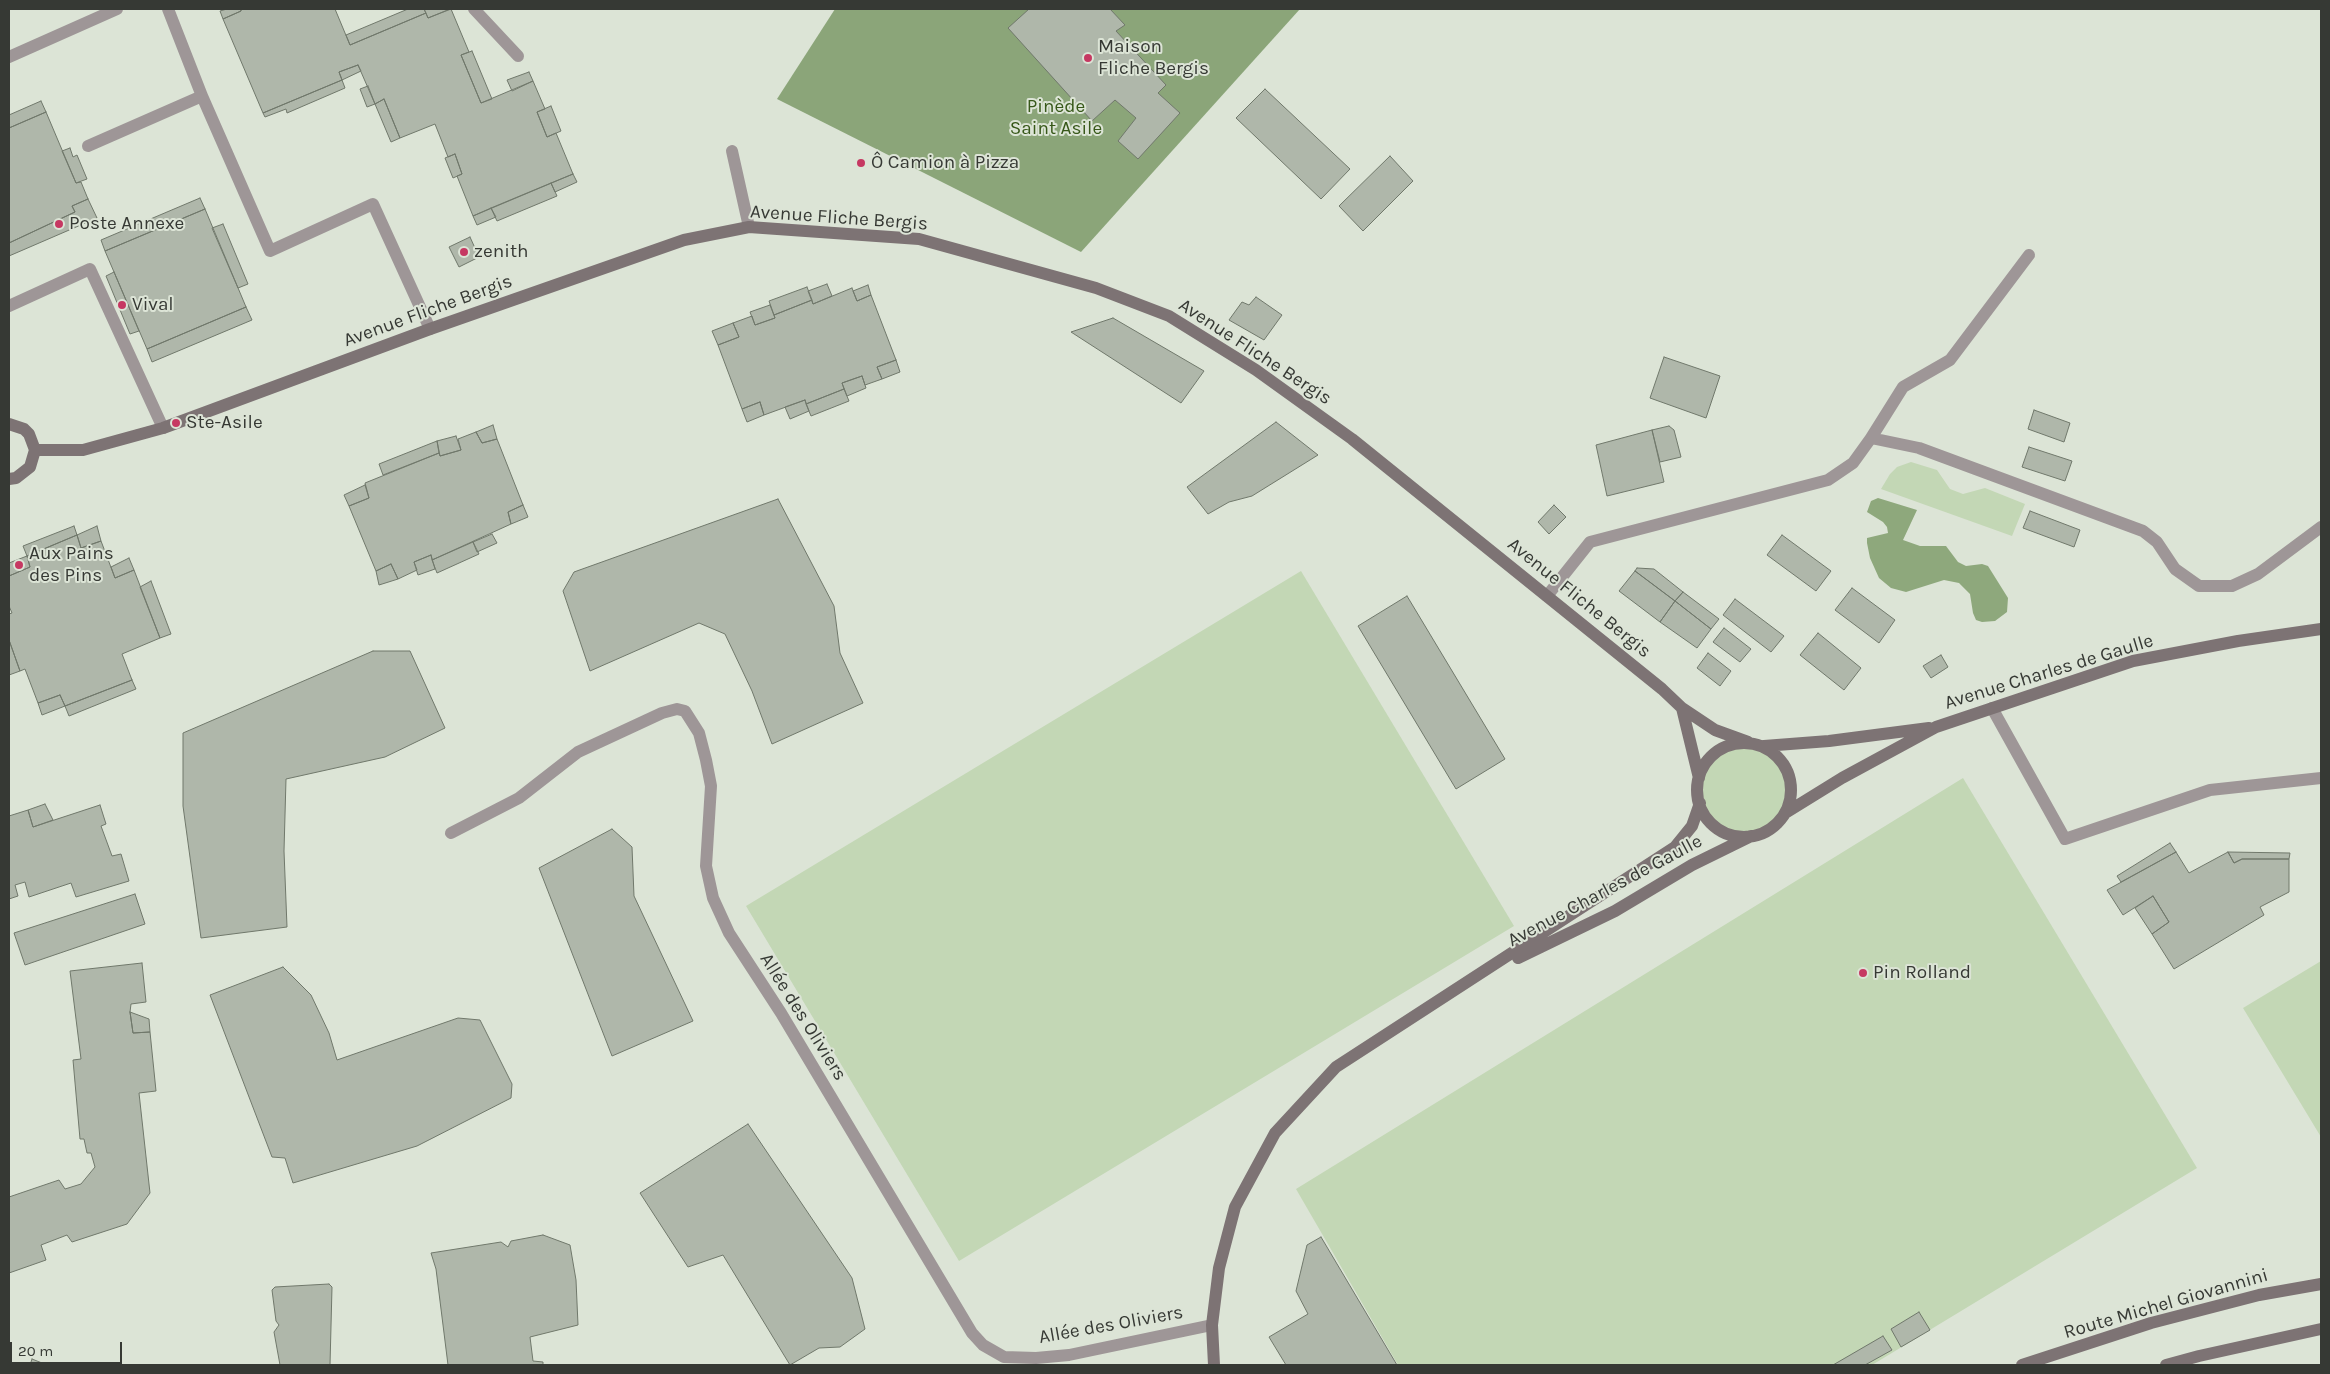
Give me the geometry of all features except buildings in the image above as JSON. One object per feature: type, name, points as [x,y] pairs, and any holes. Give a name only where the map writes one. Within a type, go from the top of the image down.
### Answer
[{"type":"street","points":[[9,57],[117,9]]},
{"type":"street","points":[[168,9],[202,96],[270,251],[373,204],[430,329]]},
{"type":"street","points":[[474,9],[518,56]]},
{"type":"street","points":[[88,146],[202,96]]},
{"type":"street","points":[[732,151],[750,228]]},
{"type":"street","name":"Avenue Fliche Bergis","points":[[35,450],[83,450],[163,428],[430,329],[684,240],[750,228],[919,239],[1096,288],[1169,316],[1256,370],[1352,439],[1547,596],[1682,708],[1715,730],[1748,742]]},
{"type":"street","points":[[1547,596],[1590,542],[1828,480],[1853,463],[1903,387],[1950,360],[2029,255]]},
{"type":"street","points":[[9,306],[90,269],[163,428]]},
{"type":"street","points":[[9,424],[24,429],[30,434],[35,450],[30,467],[16,478],[9,479]]},
{"type":"street","points":[[1870,438],[1919,448],[2144,531],[2157,542],[2175,569],[2199,586],[2232,586],[2258,574],[2321,527]]},
{"type":"street","name":"Avenue Charles de Gaulle","points":[[1787,812],[1936,727],[2133,661],[2238,641],[2321,629]]},
{"type":"street","points":[[1682,708],[1699,778]]},
{"type":"street","points":[[1992,708],[2065,839],[2210,790],[2321,778]]},
{"type":"street","name":"Allée des Oliviers","points":[[451,833],[519,798],[578,752],[662,713],[677,709],[685,711],[699,733],[706,760],[711,786],[706,866],[714,898],[729,933],[781,1013],[972,1333],[983,1345],[1004,1357],[1036,1358],[1068,1355],[1212,1325]]},
{"type":"street","name":"Avenue Charles de Gaulle","points":[[1764,746],[1829,741],[1936,727]]},
{"type":"street","points":[[1748,742],[1764,746],[1777,755],[1787,768],[1791,782],[1791,798],[1787,812],[1766,832],[1751,836],[1737,836],[1722,832],[1710,823],[1697,793],[1699,778],[1705,763],[1717,751],[1731,744],[1748,742]]},
{"type":"street","name":"Avenue Charles de Gaulle","points":[[1214,1365],[1212,1325],[1219,1268],[1235,1207],[1275,1133],[1336,1067],[1475,979],[1675,847],[1692,826],[1700,803]]},
{"type":"street","name":"Avenue Charles de Gaulle","points":[[1475,979],[1615,911],[1692,865],[1751,836]]},
{"type":"street","name":"Route Michel Giovannini","points":[[2022,1365],[2151,1323],[2259,1295],[2321,1284]]},
{"type":"street","points":[[2166,1365],[2321,1329]]},
{"type":"shaded area","points":[[1911,462],[1937,470],[1950,489],[1963,494],[1985,488],[2025,504],[2012,536],[1881,489],[1890,474],[1897,467]]},
{"type":"shaded area","points":[[1878,498],[1917,510],[1903,540],[1920,546],[1946,546],[1958,562],[1966,566],[1982,564],[1988,566],[2008,598],[2007,612],[1995,621],[1982,622],[1976,620],[1970,594],[1959,583],[1944,580],[1906,592],[1891,588],[1879,578],[1870,558],[1867,543],[1867,538],[1888,533],[1887,527],[1883,522],[1867,512],[1871,501]]},
{"type":"shaded area","points":[[1301,571],[1514,926],[959,1261],[746,906]]},
{"type":"shaded area","points":[[1744,743],[1762,747],[1777,757],[1787,772],[1791,790],[1787,808],[1777,823],[1762,833],[1744,837],[1726,833],[1711,823],[1701,808],[1697,790],[1701,772],[1711,757],[1726,747]]},
{"type":"shaded area","name":"Pin Rolland","points":[[1963,778],[2197,1168],[1872,1365],[1398,1365],[1296,1189]]},
{"type":"shaded area","points":[[2321,961],[2321,1137],[2243,1008]]},
{"type":"green space","name":"Pinède Saint Asile","points":[[835,9],[1300,9],[1081,252],[777,99]]},
{"type":"place","name":"Maison Fliche Bergis","points":[[1088,58]]},
{"type":"place","name":"Ô Camion à Pizza","points":[[861,163]]},
{"type":"place","name":"Poste Annexe","points":[[59,224]]},
{"type":"place","name":"zenith","points":[[464,252]]},
{"type":"place","name":"Vival","points":[[122,305]]},
{"type":"place","name":"Ste-Asile","points":[[176,423]]},
{"type":"place","name":"Aux Pains des Pins","points":[[19,565]]},
{"type":"place","name":"Pin Rolland","points":[[1863,973]]}]
